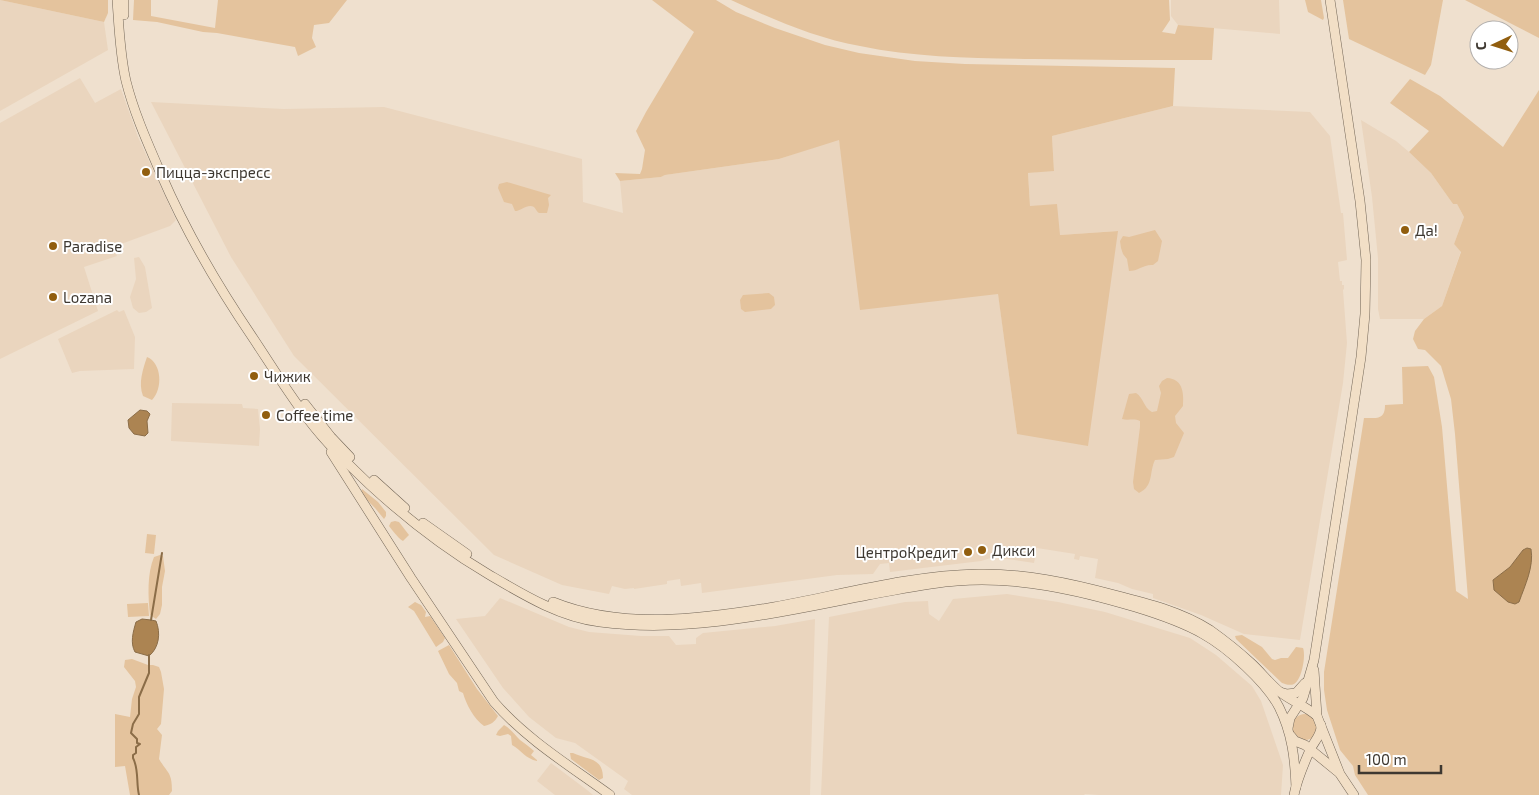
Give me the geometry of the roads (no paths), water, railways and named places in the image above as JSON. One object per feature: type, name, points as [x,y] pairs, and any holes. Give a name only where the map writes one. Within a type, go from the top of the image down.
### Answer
[{"type":"main road","points":[[118,0],[121,48],[126,82],[147,140],[177,210],[199,253],[225,297],[288,390],[321,434],[416,586],[494,702],[506,716],[530,736],[610,795]]},
{"type":"main road","points":[[124,0],[126,48],[132,80],[152,139],[196,236],[230,294],[292,387],[359,470],[411,514],[465,553],[543,598],[582,612],[622,618],[697,617],[749,611],[926,578],[980,574],[1032,577],[1123,597],[1151,605],[1208,629],[1233,647],[1279,692],[1316,716],[1340,774],[1354,795]]},
{"type":"main road","points":[[1295,791],[1290,718],[1299,705],[1308,683],[1314,660],[1361,357],[1365,314],[1364,236],[1330,0]]},
{"type":"main road","points":[[321,434],[408,518],[438,542],[540,603],[580,618],[651,626],[688,625],[750,617],[926,584],[980,580],[1032,584],[1096,596],[1132,606],[1176,621],[1206,635],[1228,650],[1265,686],[1280,708],[1292,735],[1340,774]]},
{"type":"main road","points":[[350,482],[359,470]]},
{"type":"main road","points":[[1295,791],[1302,768],[1321,732],[1316,716],[1314,660]]},
{"type":"main road","points":[[1279,692],[1287,694],[1296,693],[1309,676]]},
{"type":"main road","points":[[1294,714],[1301,710],[1316,716]]},
{"type":"main road","points":[[1292,735],[1307,744],[1316,740]]},
{"type":"main road","points":[[1302,768],[1308,763],[1317,760],[1329,765]]},
{"type":"waterway","points":[[151,620],[162,553]]},
{"type":"waterway","points":[[139,795],[137,771],[133,755],[136,753],[136,747],[140,744],[137,743],[137,739],[131,733],[133,724],[139,714],[139,697],[149,673],[149,655]]},
{"type":"place","name":"Пицца-экспресс","points":[[146,172]]},
{"type":"place","name":"Да!","points":[[1405,230]]},
{"type":"place","name":"Paradise","points":[[53,246]]},
{"type":"place","name":"Lozana","points":[[53,297]]},
{"type":"place","name":"Чижик","points":[[254,376]]},
{"type":"place","name":"Coffee time","points":[[266,415]]},
{"type":"place","name":"Дикси","points":[[982,550]]},
{"type":"place","name":"ЦентроКредит","points":[[968,552]]}]
